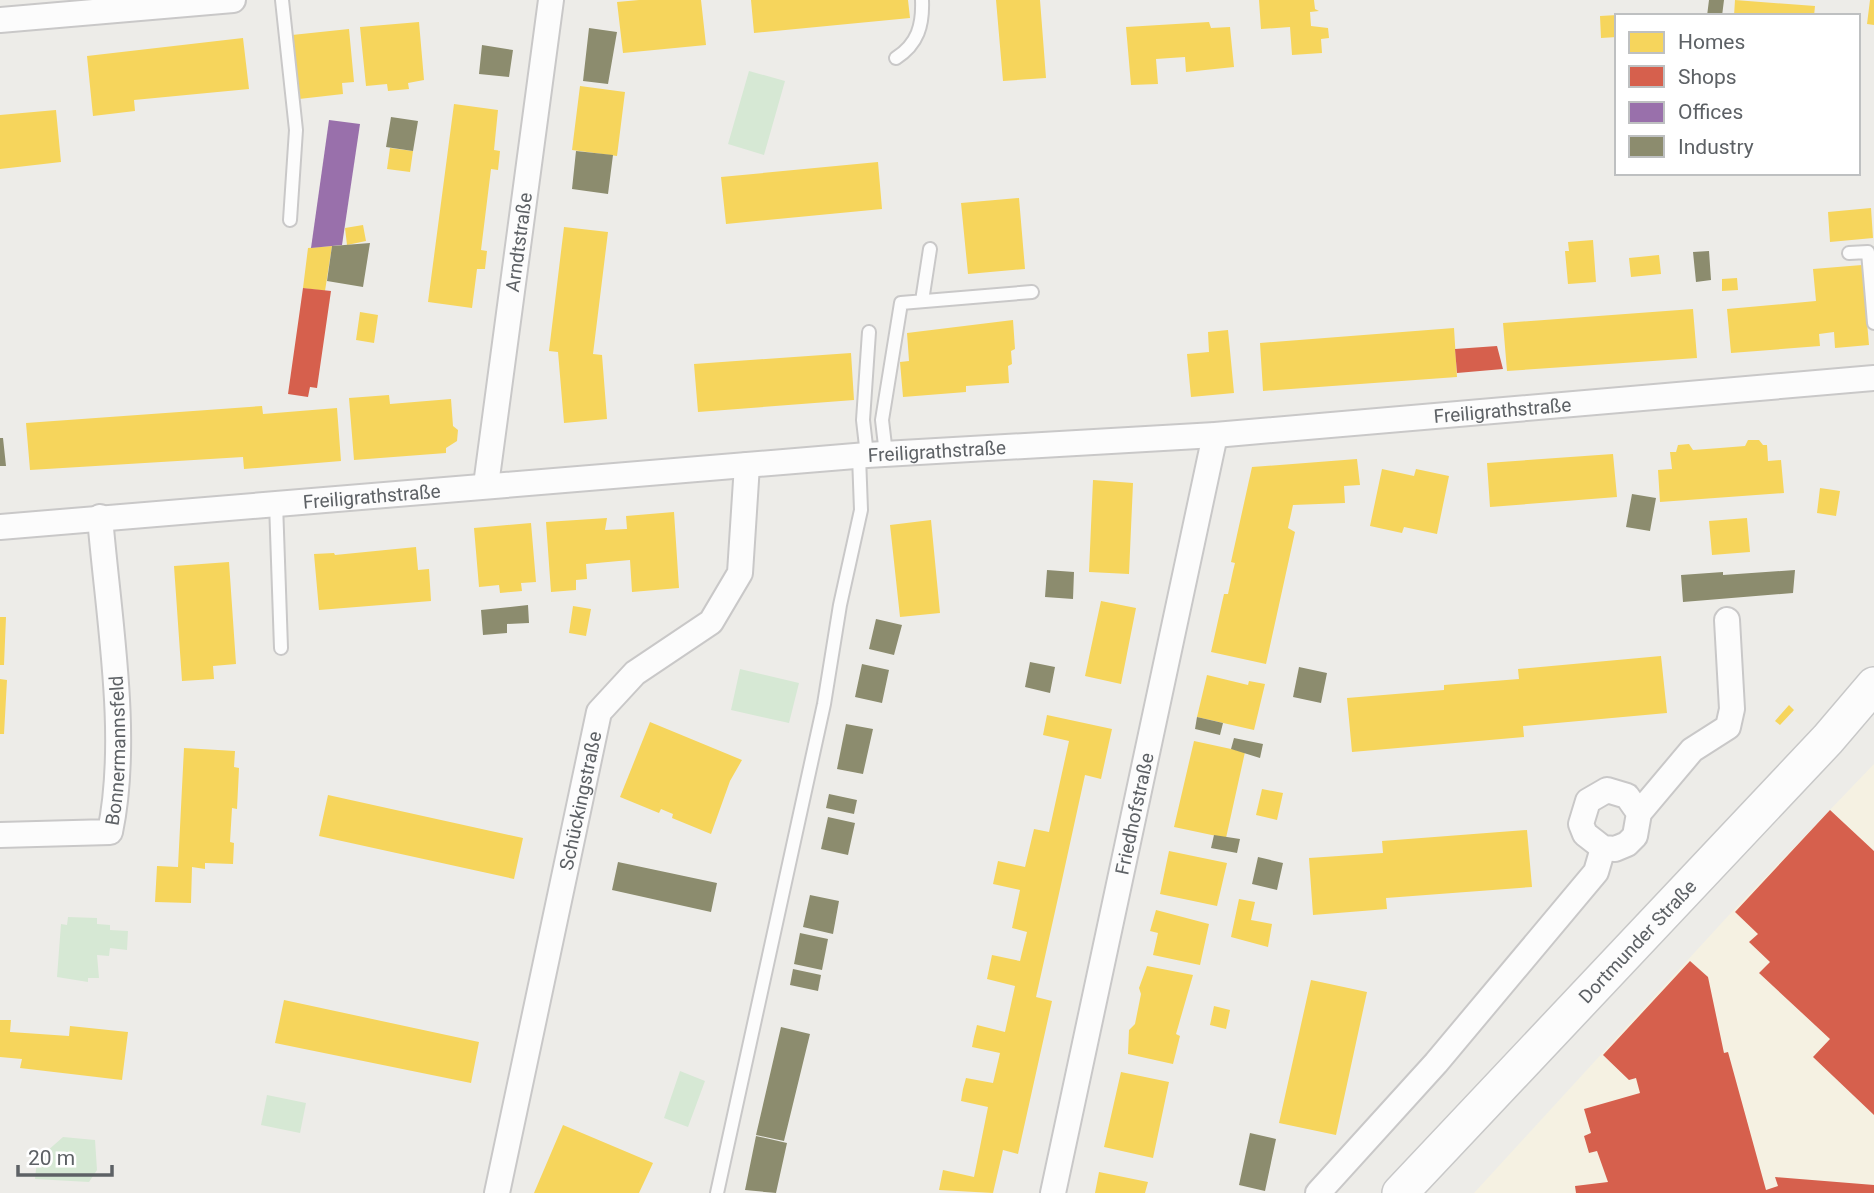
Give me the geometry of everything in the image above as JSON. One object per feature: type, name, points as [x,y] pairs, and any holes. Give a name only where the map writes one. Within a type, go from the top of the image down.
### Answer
[{"type":"main road","name":"Dortmunder Straße","points":[[1400,1193],[1819,748],[1874,685]]},
{"type":"street","points":[[0,20],[233,0]]},
{"type":"street","name":"Arndtstraße","points":[[486,485],[551,0]]},
{"type":"street","name":"Freiligrathstraße","points":[[0,527],[871,455],[1215,435],[1874,378]]},
{"type":"street","name":"Friedhofstraße","points":[[1053,1193],[1215,435]]},
{"type":"street","name":"Schückingstraße","points":[[497,1193],[599,712],[635,673],[711,622],[740,573],[747,465]]},
{"type":"street","name":"Bonnermannsfeld","points":[[0,835],[110,832],[117,771],[114,679],[100,517]]},
{"type":"street","points":[[1639,813],[1635,803],[1617,791],[1596,794],[1582,811],[1581,824],[1585,834],[1603,848],[1615,849],[1627,845],[1635,836],[1639,813],[1692,750],[1728,727],[1732,709],[1727,620]]},
{"type":"street","points":[[1318,1193],[1436,1063],[1596,872],[1603,848]]},
{"type":"lane","points":[[282,0],[296,130],[290,220]]},
{"type":"lane","points":[[896,58],[908,50],[923,24],[922,0]]},
{"type":"lane","points":[[922,301],[930,249]]},
{"type":"lane","points":[[1849,253],[1868,252],[1874,323]]},
{"type":"lane","points":[[717,1193],[824,704],[840,605],[871,455],[882,420],[901,303],[1032,292]]},
{"type":"lane","points":[[869,332],[863,420],[871,455]]},
{"type":"lane","points":[[276,503],[281,648]]},
{"type":"shaded area","points":[[1874,764],[1874,1193],[1474,1193],[1728,916]]},
{"type":"green space","points":[[749,71],[785,81],[764,155],[728,144]]},
{"type":"green space","points":[[740,669],[799,683],[789,723],[731,710]]},
{"type":"green space","points":[[68,917],[97,918],[97,924],[110,925],[110,930],[128,931],[127,950],[110,948],[109,956],[97,955],[99,978],[88,978],[88,982],[57,977],[61,924],[67,925]]},
{"type":"green space","points":[[680,1071],[705,1081],[688,1127],[664,1118]]},
{"type":"green space","points":[[267,1095],[306,1103],[300,1133],[261,1125]]},
{"type":"green space","points":[[63,1137],[95,1140],[97,1170],[89,1182],[35,1179],[37,1160]]},
{"type":"building: Homes","points":[[701,0],[706,45],[623,53],[617,2]]},
{"type":"building: Homes","points":[[751,0],[908,0],[910,18],[754,33]]},
{"type":"building: Homes","points":[[996,0],[1040,0],[1046,78],[1003,81]]},
{"type":"building: Homes","points":[[1259,0],[1314,0],[1315,9],[1319,11],[1310,12],[1311,26],[1328,28],[1329,38],[1321,39],[1322,53],[1292,55],[1290,27],[1261,29]]},
{"type":"building: Homes","points":[[1735,0],[1815,6],[1814,14],[1734,14]]},
{"type":"building: Homes","points":[[1870,0],[1874,0],[1874,25],[1867,24]]},
{"type":"building: Homes","points":[[1615,15],[1615,37],[1601,38],[1600,16]]},
{"type":"building: Homes","points":[[419,22],[424,80],[408,83],[409,89],[388,91],[387,84],[366,86],[360,27]]},
{"type":"building: Homes","points":[[1209,22],[1211,28],[1230,27],[1234,67],[1186,72],[1185,57],[1156,59],[1158,84],[1131,85],[1126,27]]},
{"type":"building: Homes","points":[[349,29],[354,82],[342,83],[343,94],[299,99],[292,35]]},
{"type":"building: Homes","points":[[243,38],[249,89],[134,100],[135,111],[93,116],[87,56]]},
{"type":"building: Homes","points":[[580,86],[625,92],[617,156],[572,150]]},
{"type":"building: Homes","points":[[454,104],[498,110],[494,150],[500,151],[498,170],[491,169],[481,250],[487,251],[485,269],[477,269],[472,308],[428,302]]},
{"type":"building: Homes","points":[[56,110],[61,162],[0,169],[0,115]]},
{"type":"building: Homes","points":[[390,148],[413,151],[410,172],[387,169]]},
{"type":"building: Homes","points":[[878,162],[882,209],[726,224],[721,177]]},
{"type":"building: Homes","points":[[1019,198],[1025,269],[968,274],[961,203]]},
{"type":"building: Homes","points":[[1871,208],[1873,238],[1830,242],[1828,212]]},
{"type":"building: Homes","points":[[363,225],[366,241],[347,245],[345,228]]},
{"type":"building: Homes","points":[[564,227],[608,232],[593,354],[602,355],[607,419],[564,423],[558,352],[549,351]]},
{"type":"building: Homes","points":[[1593,240],[1596,282],[1568,284],[1565,251],[1569,251],[1568,242]]},
{"type":"building: Homes","points":[[332,246],[325,291],[303,288],[308,248]]},
{"type":"building: Homes","points":[[1659,255],[1661,274],[1631,277],[1629,258]]},
{"type":"building: Homes","points":[[1862,265],[1869,345],[1835,348],[1834,332],[1819,334],[1820,346],[1731,353],[1727,309],[1816,301],[1813,269]]},
{"type":"building: Homes","points":[[1737,278],[1738,290],[1722,291],[1722,279]]},
{"type":"building: Homes","points":[[1693,309],[1697,358],[1507,371],[1503,323]]},
{"type":"building: Homes","points":[[360,312],[378,315],[374,343],[356,340]]},
{"type":"building: Homes","points":[[1013,320],[1015,349],[1011,351],[1012,364],[1008,366],[1009,383],[966,386],[966,392],[903,397],[900,362],[909,361],[907,333]]},
{"type":"building: Homes","points":[[1454,328],[1457,377],[1263,391],[1260,343]]},
{"type":"building: Homes","points":[[1228,330],[1234,393],[1191,397],[1187,354],[1209,352],[1208,332]]},
{"type":"building: Homes","points":[[851,353],[854,400],[698,412],[694,364]]},
{"type":"building: Homes","points":[[389,395],[390,404],[451,399],[453,426],[458,430],[457,441],[446,448],[446,453],[354,460],[349,398]]},
{"type":"building: Homes","points":[[262,406],[263,414],[337,408],[341,461],[244,469],[243,457],[30,470],[26,423]]},
{"type":"building: Homes","points":[[1748,440],[1759,440],[1763,445],[1767,445],[1768,461],[1781,460],[1784,493],[1660,502],[1658,470],[1672,469],[1670,452],[1676,452],[1678,445],[1689,444],[1693,450],[1745,446]]},
{"type":"building: Homes","points":[[1613,454],[1617,497],[1490,507],[1487,463]]},
{"type":"building: Homes","points":[[1357,459],[1360,485],[1344,486],[1345,503],[1293,505],[1288,528],[1295,532],[1266,664],[1211,652],[1224,594],[1228,594],[1235,563],[1231,562],[1252,467]]},
{"type":"building: Homes","points":[[1382,469],[1414,476],[1416,469],[1449,476],[1437,534],[1404,527],[1402,533],[1370,526]]},
{"type":"building: Homes","points":[[1093,480],[1133,483],[1129,574],[1089,572]]},
{"type":"building: Homes","points":[[1820,488],[1840,491],[1836,516],[1817,513]]},
{"type":"building: Homes","points":[[674,512],[679,588],[632,592],[630,560],[586,564],[587,579],[576,580],[576,590],[551,592],[546,522],[607,518],[605,530],[627,529],[626,516]]},
{"type":"building: Homes","points":[[1747,518],[1750,552],[1712,555],[1709,521]]},
{"type":"building: Homes","points":[[931,520],[940,613],[900,617],[890,525]]},
{"type":"building: Homes","points":[[531,523],[536,582],[521,583],[522,591],[500,593],[499,585],[479,587],[474,528]]},
{"type":"building: Homes","points":[[416,547],[418,570],[429,569],[431,601],[319,610],[314,554],[335,555]]},
{"type":"building: Homes","points":[[229,562],[236,664],[213,666],[214,679],[182,681],[174,566]]},
{"type":"building: Homes","points":[[1101,601],[1136,608],[1121,684],[1085,676]]},
{"type":"building: Homes","points":[[573,606],[591,609],[586,636],[569,633]]},
{"type":"building: Homes","points":[[0,617],[6,617],[4,665],[0,665]]},
{"type":"building: Homes","points":[[1661,656],[1667,713],[1523,726],[1524,737],[1352,752],[1347,698],[1444,690],[1444,685],[1519,679],[1518,669]]},
{"type":"building: Homes","points":[[1207,675],[1248,685],[1249,681],[1265,684],[1254,730],[1197,717]]},
{"type":"building: Homes","points":[[0,679],[7,680],[4,734],[0,734]]},
{"type":"building: Homes","points":[[1789,705],[1794,710],[1780,725],[1775,721]]},
{"type":"building: Homes","points":[[1047,715],[1112,729],[1101,779],[1085,775],[1036,997],[1052,1001],[1018,1154],[1003,1150],[993,1193],[939,1190],[943,1170],[974,1177],[988,1107],[961,1101],[963,1089],[966,1078],[993,1083],[1000,1053],[972,1047],[974,1037],[977,1025],[1005,1032],[1015,986],[987,979],[992,955],[1020,961],[1027,932],[1012,928],[1020,890],[993,884],[998,861],[1025,867],[1034,829],[1049,832],[1069,741],[1043,735]]},
{"type":"building: Homes","points":[[650,722],[742,760],[730,781],[711,834],[672,818],[673,814],[661,809],[659,813],[620,797]]},
{"type":"building: Homes","points":[[1194,741],[1245,752],[1226,838],[1174,827]]},
{"type":"building: Homes","points":[[184,748],[235,751],[234,767],[239,768],[237,809],[232,808],[230,842],[234,843],[233,864],[205,863],[205,869],[192,867],[191,903],[155,902],[157,866],[178,867]]},
{"type":"building: Homes","points":[[1262,789],[1283,793],[1277,820],[1256,815]]},
{"type":"building: Homes","points":[[328,795],[523,838],[514,879],[319,836]]},
{"type":"building: Homes","points":[[1527,830],[1532,887],[1386,898],[1387,909],[1313,915],[1309,858],[1383,853],[1382,841]]},
{"type":"building: Homes","points":[[1169,851],[1227,863],[1217,906],[1160,894]]},
{"type":"building: Homes","points":[[1239,899],[1255,902],[1251,920],[1272,924],[1268,947],[1231,937]]},
{"type":"building: Homes","points":[[1156,910],[1209,924],[1200,965],[1153,955],[1158,933],[1150,931]]},
{"type":"building: Homes","points":[[1147,966],[1193,975],[1176,1034],[1180,1036],[1173,1064],[1128,1054],[1129,1030],[1135,1024],[1141,994],[1139,988]]},
{"type":"building: Homes","points":[[1311,980],[1367,992],[1336,1135],[1279,1123]]},
{"type":"building: Homes","points":[[284,1000],[479,1042],[471,1083],[275,1043]]},
{"type":"building: Homes","points":[[1214,1006],[1230,1010],[1226,1029],[1210,1025]]},
{"type":"building: Homes","points":[[0,1020],[11,1020],[10,1032],[69,1036],[70,1026],[128,1032],[122,1080],[20,1068],[22,1059],[0,1057]]},
{"type":"building: Homes","points":[[1121,1072],[1169,1082],[1153,1158],[1104,1147]]},
{"type":"building: Homes","points":[[563,1125],[653,1163],[639,1193],[534,1193]]},
{"type":"building: Homes","points":[[1099,1172],[1148,1182],[1145,1193],[1095,1193]]},
{"type":"building: Shops","points":[[303,288],[331,291],[317,388],[310,387],[308,397],[288,394]]},
{"type":"building: Shops","points":[[1497,346],[1503,369],[1457,373],[1455,349]]},
{"type":"building: Shops","points":[[1830,810],[1874,851],[1874,1115],[1813,1057],[1830,1039],[1759,973],[1770,962],[1749,942],[1758,934],[1735,912]]},
{"type":"building: Shops","points":[[1690,961],[1708,977],[1724,1053],[1728,1052],[1766,1190],[1778,1186],[1775,1177],[1874,1185],[1874,1193],[1576,1193],[1575,1186],[1608,1182],[1597,1151],[1589,1153],[1584,1136],[1591,1133],[1584,1109],[1640,1093],[1636,1078],[1629,1080],[1603,1055]]},
{"type":"building: Offices","points":[[329,120],[360,124],[342,245],[311,248]]},
{"type":"building: Industry","points":[[1709,0],[1724,0],[1722,14],[1707,14]]},
{"type":"building: Industry","points":[[589,28],[617,32],[608,84],[583,81]]},
{"type":"building: Industry","points":[[482,45],[513,50],[509,77],[479,74]]},
{"type":"building: Industry","points":[[391,117],[418,121],[413,151],[386,147]]},
{"type":"building: Industry","points":[[576,151],[613,155],[608,194],[572,189]]},
{"type":"building: Industry","points":[[370,243],[363,287],[327,281],[332,246]]},
{"type":"building: Industry","points":[[1709,251],[1711,280],[1696,282],[1693,252]]},
{"type":"building: Industry","points":[[0,438],[3,438],[6,466],[0,466]]},
{"type":"building: Industry","points":[[1632,494],[1656,498],[1650,531],[1626,527]]},
{"type":"building: Industry","points":[[1047,570],[1074,572],[1073,599],[1045,597]]},
{"type":"building: Industry","points":[[1795,570],[1793,593],[1683,602],[1681,575]]},
{"type":"building: Industry","points":[[528,605],[529,623],[507,624],[507,633],[483,635],[481,610]]},
{"type":"building: Industry","points":[[876,619],[902,625],[894,655],[869,649]]},
{"type":"building: Industry","points":[[1030,662],[1055,667],[1050,693],[1025,687]]},
{"type":"building: Industry","points":[[862,664],[889,670],[882,703],[855,697]]},
{"type":"building: Industry","points":[[1299,667],[1327,673],[1321,703],[1293,697]]},
{"type":"building: Industry","points":[[1197,717],[1223,723],[1220,735],[1195,729]]},
{"type":"building: Industry","points":[[846,724],[873,729],[863,774],[837,769]]},
{"type":"building: Industry","points":[[1234,738],[1263,744],[1260,758],[1231,749]]},
{"type":"building: Industry","points":[[829,794],[857,800],[854,814],[826,808]]},
{"type":"building: Industry","points":[[828,817],[855,823],[848,855],[821,849]]},
{"type":"building: Industry","points":[[1214,835],[1240,839],[1237,853],[1211,848]]},
{"type":"building: Industry","points":[[1258,857],[1283,863],[1277,890],[1252,884]]},
{"type":"building: Industry","points":[[618,862],[717,883],[711,912],[612,890]]},
{"type":"building: Industry","points":[[810,895],[839,901],[833,934],[803,927]]},
{"type":"building: Industry","points":[[800,933],[828,939],[822,970],[794,964]]},
{"type":"building: Industry","points":[[793,969],[821,975],[818,991],[790,985]]},
{"type":"building: Industry","points":[[781,1027],[810,1034],[784,1141],[756,1135]]},
{"type":"building: Industry","points":[[1250,1133],[1276,1139],[1265,1191],[1239,1185]]},
{"type":"building: Industry","points":[[756,1136],[787,1143],[776,1193],[745,1190]]}]
